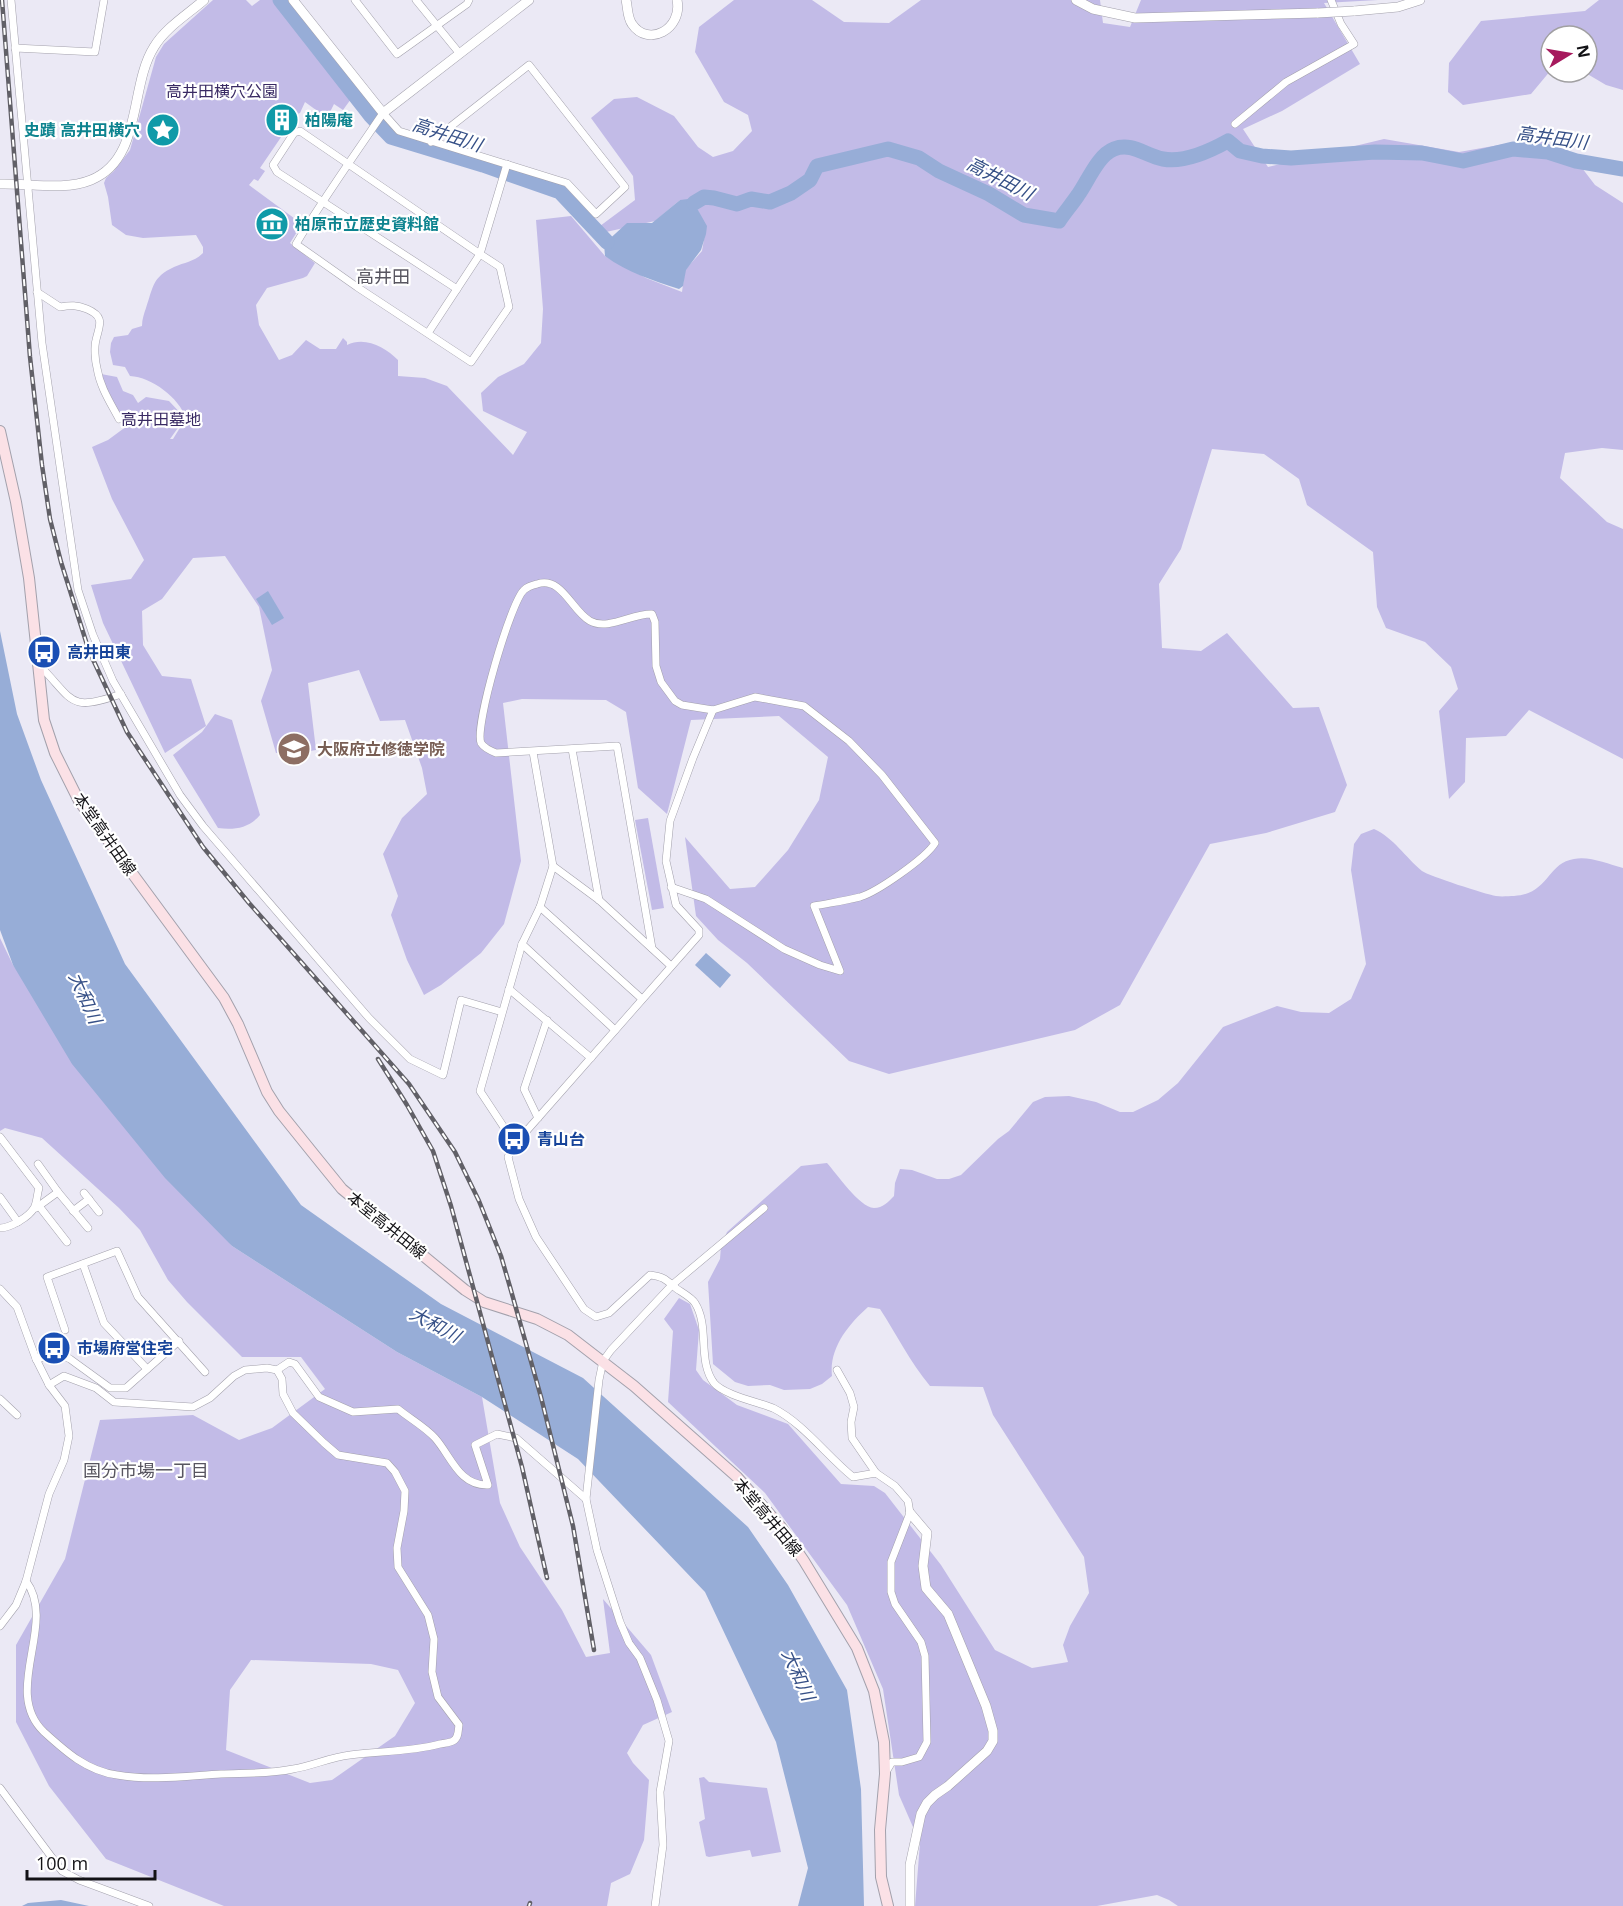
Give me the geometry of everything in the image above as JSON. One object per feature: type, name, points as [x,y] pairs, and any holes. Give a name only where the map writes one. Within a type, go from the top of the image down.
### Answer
[{"type":"main road","name":"本堂高井田線","points":[[0,431],[16,502],[29,578],[44,720],[55,753],[79,801],[224,998],[238,1024],[267,1092],[279,1111],[342,1189],[465,1290],[484,1302],[537,1319],[568,1335],[603,1361],[737,1477],[781,1527],[857,1648],[874,1691],[884,1742],[885,1774],[880,1830],[881,1876],[888,1906]]},
{"type":"street","points":[[10,0],[37,292],[66,519],[78,590],[93,635],[113,681],[180,795],[203,826],[369,1018],[410,1059],[443,1076],[461,1000],[502,1012]]},
{"type":"street","points":[[15,48],[95,52],[104,0]]},
{"type":"street","points":[[0,184],[71,185],[92,180],[110,168],[126,142],[144,74],[154,47],[166,33],[204,0]]},
{"type":"street","points":[[355,0],[397,54],[437,27],[469,0]]},
{"type":"street","points":[[416,0],[460,54]]},
{"type":"street","points":[[457,289],[323,203],[277,172],[273,165],[294,133],[300,131],[349,164],[480,254],[500,267],[509,307],[471,362],[296,244],[323,203],[349,164],[379,120],[528,0]]},
{"type":"street","points":[[626,0],[629,18],[633,25],[639,31],[651,34],[663,33],[672,26],[679,9],[677,0]]},
{"type":"street","points":[[1076,0],[1093,9],[1135,18],[1354,11],[1398,7],[1420,0]]},
{"type":"street","points":[[1235,124],[1286,82],[1354,44],[1341,24],[1331,0]]},
{"type":"street","points":[[294,1],[379,120],[399,131],[505,170],[567,183],[596,214],[625,187],[529,65],[431,142]]},
{"type":"street","points":[[428,333],[480,254],[505,170]]},
{"type":"street","points":[[37,292],[60,307],[75,304],[93,312],[100,320],[101,329],[96,340],[96,365],[102,387],[119,419]]},
{"type":"street","points":[[652,948],[617,746],[496,753],[480,742],[480,726],[499,651],[517,600],[524,590],[539,583],[551,583],[560,588],[576,609],[597,624],[652,614],[655,622],[656,666],[660,682],[669,695],[682,705],[713,710],[755,697],[804,705],[849,741],[882,775],[935,843],[932,849],[904,871],[862,897],[814,906],[840,970],[820,965],[784,949],[706,899],[671,887]]},
{"type":"street","points":[[38,664],[59,689],[70,698],[83,704],[106,700],[121,694]]},
{"type":"street","points":[[713,710],[670,821],[666,861],[675,904],[699,930],[699,935],[515,1144],[508,1157],[519,1199],[536,1237],[584,1309],[596,1317],[609,1313],[650,1275],[663,1276],[695,1302],[703,1327],[705,1362],[715,1384],[733,1394],[772,1408],[793,1420],[833,1461],[853,1477],[876,1473]]},
{"type":"street","points":[[572,749],[599,900]]},
{"type":"street","points":[[515,1144],[480,1091],[522,944],[540,907],[553,866],[533,752]]},
{"type":"street","points":[[553,866],[599,900],[671,966]]},
{"type":"street","points":[[540,907],[642,999]]},
{"type":"street","points":[[522,944],[615,1030]]},
{"type":"street","points":[[509,989],[591,1058]]},
{"type":"street","points":[[538,1118],[524,1089],[547,1020]]},
{"type":"street","points":[[0,1137],[39,1188],[37,1207],[67,1242]]},
{"type":"street","points":[[38,1164],[88,1228]]},
{"type":"street","points":[[0,1228],[3,1229],[18,1221],[58,1192]]},
{"type":"street","points":[[73,1210],[86,1196],[99,1212]]},
{"type":"street","points":[[0,1197],[18,1221]]},
{"type":"street","points":[[655,1906],[663,1845],[660,1792],[669,1741],[657,1700],[640,1658],[629,1643],[620,1622],[597,1550],[586,1495],[599,1380],[603,1361],[611,1350],[672,1285],[764,1208]]},
{"type":"street","points":[[66,1330],[47,1277],[117,1251],[138,1297],[205,1372]]},
{"type":"street","points":[[83,1264],[104,1323],[147,1369]]},
{"type":"street","points":[[0,1290],[17,1307],[36,1359],[49,1385],[65,1406],[69,1436],[64,1460],[49,1494],[26,1581],[16,1605],[0,1626]]},
{"type":"street","points":[[36,1359],[60,1354],[110,1388],[126,1388],[178,1341]]},
{"type":"street","points":[[49,1385],[64,1376],[96,1388],[114,1402],[193,1407],[210,1398],[234,1376],[245,1370],[267,1368],[277,1370],[290,1362],[295,1364],[319,1397],[353,1412],[398,1409],[434,1437],[459,1473],[473,1484],[488,1485],[475,1445],[497,1434],[516,1438],[586,1495]]},
{"type":"street","points":[[26,1581],[33,1589],[36,1601],[36,1626],[26,1684],[32,1713],[42,1729],[75,1759],[92,1769],[116,1775],[143,1777],[264,1773],[294,1769],[348,1755],[422,1749],[454,1741],[458,1736],[459,1725],[438,1697],[432,1671],[434,1638],[428,1615],[398,1567],[397,1548],[405,1511],[405,1491],[395,1472],[387,1463],[338,1455],[324,1443],[293,1413],[283,1394],[282,1380],[277,1370]]},
{"type":"street","points":[[837,1370],[850,1393],[854,1407],[850,1422],[852,1438],[876,1473],[895,1486],[908,1501],[910,1513],[891,1562],[891,1592],[895,1604],[921,1642],[925,1656],[927,1742],[919,1756],[902,1762],[892,1762],[885,1774]]},
{"type":"street","points":[[0,1399],[16,1415]]},
{"type":"street","points":[[910,1513],[927,1533],[923,1566],[926,1588],[948,1614],[986,1706],[993,1731],[993,1741],[987,1750],[935,1795],[921,1814],[910,1865],[910,1906]]},
{"type":"street","points":[[0,1788],[62,1870],[79,1880],[149,1906]]},
{"type":"green space","points":[[213,0],[246,0],[252,6],[260,0],[273,0],[351,99],[343,110],[334,104],[327,118],[305,102],[300,113],[294,115],[260,168],[265,171],[258,181],[254,179],[249,185],[302,224],[290,243],[315,263],[307,276],[267,288],[256,305],[259,325],[279,360],[292,355],[306,340],[320,349],[336,349],[343,338],[347,345],[361,342],[374,344],[398,360],[398,376],[425,378],[447,386],[513,455],[527,432],[483,411],[481,393],[498,377],[524,364],[541,343],[543,309],[536,220],[571,216],[605,256],[646,278],[682,292],[685,270],[702,251],[706,228],[693,200],[680,200],[655,221],[606,232],[600,226],[635,200],[633,176],[591,118],[614,99],[637,97],[674,116],[698,147],[713,157],[733,151],[752,131],[748,115],[724,102],[695,52],[699,27],[734,0],[812,0],[844,22],[889,23],[921,0],[1100,0],[1103,23],[1130,27],[1141,0],[1378,0],[1324,3],[1360,64],[1282,111],[1243,129],[1268,167],[1384,139],[1459,152],[1533,139],[1569,151],[1595,185],[1623,203],[1623,450],[1602,448],[1565,453],[1560,478],[1607,522],[1623,529],[1623,759],[1529,710],[1506,736],[1466,738],[1465,782],[1449,799],[1439,711],[1458,689],[1451,667],[1425,642],[1386,628],[1377,607],[1373,552],[1307,505],[1299,479],[1264,454],[1212,449],[1181,549],[1159,584],[1162,648],[1201,651],[1227,633],[1293,708],[1319,707],[1347,785],[1335,812],[1266,833],[1210,844],[1120,1005],[1075,1030],[889,1074],[849,1061],[747,963],[718,940],[696,916],[685,837],[730,889],[755,887],[788,850],[819,800],[828,757],[779,716],[691,720],[667,814],[638,788],[626,712],[606,700],[522,699],[503,703],[521,861],[504,924],[481,953],[441,985],[424,995],[407,960],[391,915],[398,896],[383,854],[402,818],[427,794],[422,768],[405,720],[380,721],[359,670],[308,683],[316,750],[293,754],[276,753],[261,701],[272,670],[259,607],[225,556],[193,558],[162,599],[142,611],[143,645],[162,676],[191,679],[206,726],[165,753],[103,623],[91,585],[131,579],[144,560],[112,499],[92,447],[108,440],[127,426],[103,387],[101,374],[117,377],[123,391],[133,395],[138,403],[146,397],[169,401],[185,418],[170,439],[173,439],[186,418],[171,396],[156,384],[130,376],[125,367],[113,365],[110,352],[111,343],[114,337],[128,335],[132,329],[142,326],[152,289],[161,275],[203,253],[203,247],[196,235],[143,238],[126,235],[112,225],[104,183],[130,150],[156,57],[164,44]]},
{"type":"green space","points":[[1599,0],[1623,0],[1623,90],[1599,81],[1599,24],[1539,24],[1539,84],[1531,94],[1463,105],[1448,92],[1449,63],[1481,21],[1585,11]]},
{"type":"green space","points":[[215,714],[232,720],[260,815],[251,823],[230,829],[218,828],[173,755],[202,732]]},
{"type":"green space","points":[[648,818],[664,908],[652,910],[635,820]]},
{"type":"green space","points":[[1374,829],[1393,843],[1422,871],[1496,896],[1526,894],[1541,884],[1558,866],[1574,859],[1592,859],[1623,868],[1623,1906],[1178,1906],[1157,1895],[1097,1906],[915,1906],[920,1843],[899,1795],[883,1689],[847,1605],[765,1493],[668,1402],[673,1331],[664,1319],[679,1298],[690,1304],[699,1330],[696,1370],[703,1380],[737,1405],[788,1424],[841,1484],[874,1486],[885,1493],[941,1565],[995,1650],[1032,1668],[1068,1662],[1063,1645],[1070,1626],[1089,1593],[1084,1557],[993,1415],[983,1387],[930,1386],[880,1309],[868,1307],[841,1338],[834,1356],[832,1376],[822,1384],[810,1389],[784,1390],[770,1385],[748,1386],[735,1382],[713,1364],[708,1282],[720,1259],[721,1246],[727,1232],[801,1166],[827,1163],[862,1202],[874,1208],[880,1207],[894,1196],[895,1183],[900,1169],[912,1170],[937,1179],[949,1179],[961,1175],[1009,1131],[1033,1102],[1045,1097],[1069,1096],[1096,1102],[1120,1112],[1133,1112],[1158,1100],[1178,1083],[1223,1027],[1277,1006],[1301,1012],[1329,1013],[1351,999],[1366,964],[1351,870],[1354,844],[1361,834]]},
{"type":"green space","points":[[0,938],[13,965],[232,1246],[397,1352],[482,1397],[500,1503],[520,1547],[562,1610],[586,1657],[610,1653],[603,1599],[651,1655],[672,1712],[643,1725],[627,1753],[649,1780],[644,1840],[630,1874],[611,1883],[607,1906],[224,1906],[106,1859],[49,1786],[16,1722],[16,1645],[65,1559],[100,1420],[193,1415],[239,1440],[272,1428],[325,1389],[301,1357],[242,1357],[168,1280],[140,1230],[119,1208],[42,1138],[5,1128],[0,1131]],"holes":[[[251,1660],[371,1664],[398,1670],[415,1703],[395,1736],[332,1780],[310,1783],[226,1750],[230,1690]]]},
{"type":"green space","points":[[704,1777],[709,1782],[767,1788],[781,1852],[752,1857],[750,1850],[706,1856],[699,1822],[705,1819],[699,1778]]},
{"type":"water","points":[[704,197],[694,203],[707,226],[706,234],[701,250],[686,270],[683,286],[679,289],[631,272],[605,256],[604,244],[627,223],[652,223],[680,200]]},
{"type":"water","points":[[268,591],[284,618],[272,625],[256,599]]},
{"type":"water","name":"大和川","points":[[0,631],[17,714],[41,780],[125,964],[301,1205],[441,1304],[583,1378],[748,1527],[788,1585],[847,1690],[861,1789],[864,1906],[798,1906],[808,1868],[776,1742],[705,1592],[578,1459],[482,1397],[397,1352],[232,1246],[165,1178],[72,1064],[13,965],[0,930]]},
{"type":"water","points":[[706,953],[731,975],[720,988],[695,965]]},
{"type":"water","points":[[61,1900],[89,1906],[22,1906],[28,1903]]},
{"type":"waterway","name":"高井田川","points":[[280,0],[370,115],[391,137],[483,165],[560,192],[607,242]]},
{"type":"waterway","name":"高井田川","points":[[694,203],[704,197],[737,204],[751,199],[770,202],[791,193],[810,180],[817,166],[888,149],[919,158],[939,171],[989,194],[1024,215],[1059,221],[1098,162],[1108,152],[1121,147],[1133,148],[1171,160],[1197,155],[1228,141],[1240,151],[1262,156],[1291,158],[1375,152],[1422,153],[1463,161],[1513,149],[1548,152],[1576,161],[1623,169]]},
{"type":"railway","points":[[2,0],[30,357],[42,465],[50,519],[89,651],[127,732],[203,847],[249,903],[409,1084],[455,1152],[479,1201],[501,1256],[541,1397],[573,1526],[594,1650]]},
{"type":"railway","points":[[378,1059],[433,1151],[451,1206],[522,1467],[547,1578]]},
{"type":"place","name":"柏陽庵","points":[[282,120]]},
{"type":"place","name":"史蹟 高井田横穴","points":[[163,130]]},
{"type":"place","name":"柏原市立歴史資料館","points":[[272,224]]},
{"type":"place","name":"高井田東","points":[[44,652]]},
{"type":"place","name":"大阪府立修徳学院","points":[[294,749]]},
{"type":"place","name":"青山台","points":[[514,1139]]},
{"type":"place","name":"市場府営住宅","points":[[54,1348]]},
{"type":"district","name":"高井田","points":[[383,277]]},
{"type":"district","name":"国分市場一丁目","points":[[146,1471]]},
{"type":"park label","name":"高井田横穴公園","points":[[222,91]]},
{"type":"park label","name":"高井田墓地","points":[[161,419]]}]
